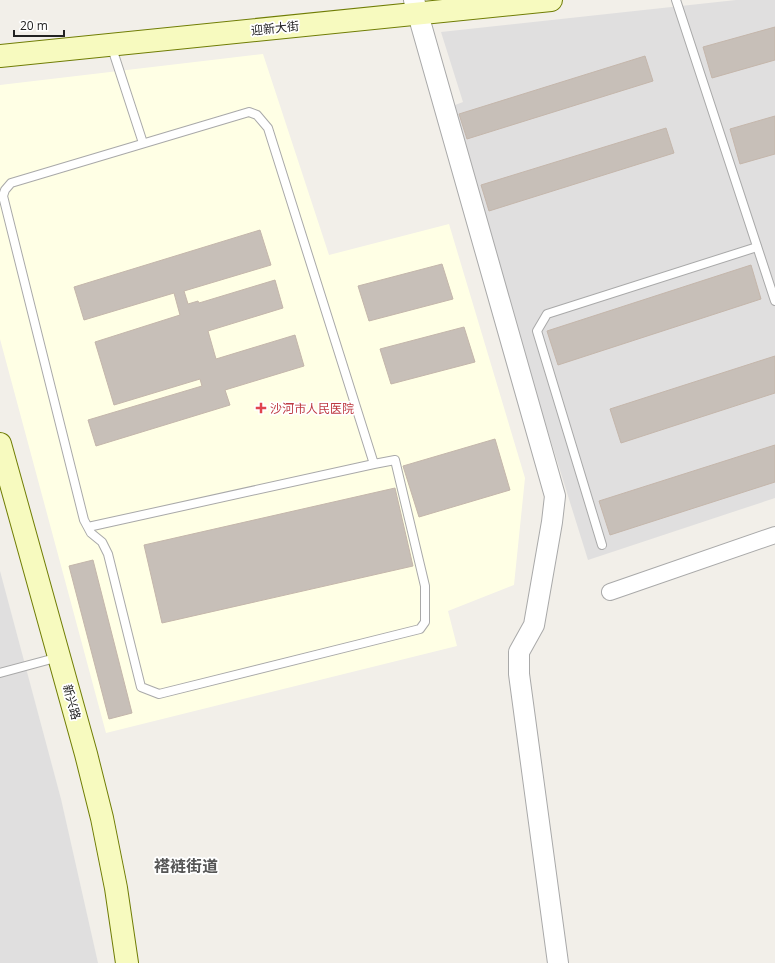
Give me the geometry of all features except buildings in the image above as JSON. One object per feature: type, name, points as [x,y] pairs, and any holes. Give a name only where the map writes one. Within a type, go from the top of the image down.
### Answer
[{"type":"main road","name":"迎新大街","points":[[0,56],[111,45],[416,7],[550,0]]},
{"type":"main road","name":"新兴路","points":[[0,444],[86,754],[102,818],[116,888],[127,963]]},
{"type":"street","points":[[416,7],[555,496],[552,522],[534,625],[519,652],[519,674],[558,963]]},
{"type":"street","points":[[610,592],[775,535]]},
{"type":"lane","points":[[676,0],[775,301]]},
{"type":"lane","points":[[111,45],[143,144]]},
{"type":"lane","points":[[88,527],[395,460],[425,586],[425,622],[420,629],[159,694],[141,687],[108,554],[102,542],[91,533],[88,527],[82,513],[3,196],[5,190],[11,183],[249,112],[257,115],[268,128],[374,464]]},
{"type":"lane","points":[[602,545],[537,331],[542,320],[546,314],[758,248]]},
{"type":"lane","points":[[0,673],[59,658]]},
{"type":"shaded area","points":[[736,0],[775,0],[775,498],[588,560],[447,108],[463,102],[441,32]]},
{"type":"shaded area","name":"沙河市人民医院","points":[[263,54],[329,255],[449,224],[525,478],[514,585],[448,611],[457,646],[106,733],[0,339],[0,85]]},
{"type":"shaded area","points":[[0,571],[61,799],[98,963],[0,963]]},
{"type":"place","name":"沙河市人民医院","points":[[261,408]]},
{"type":"district","name":"褡裢街道","points":[[186,866]]}]
